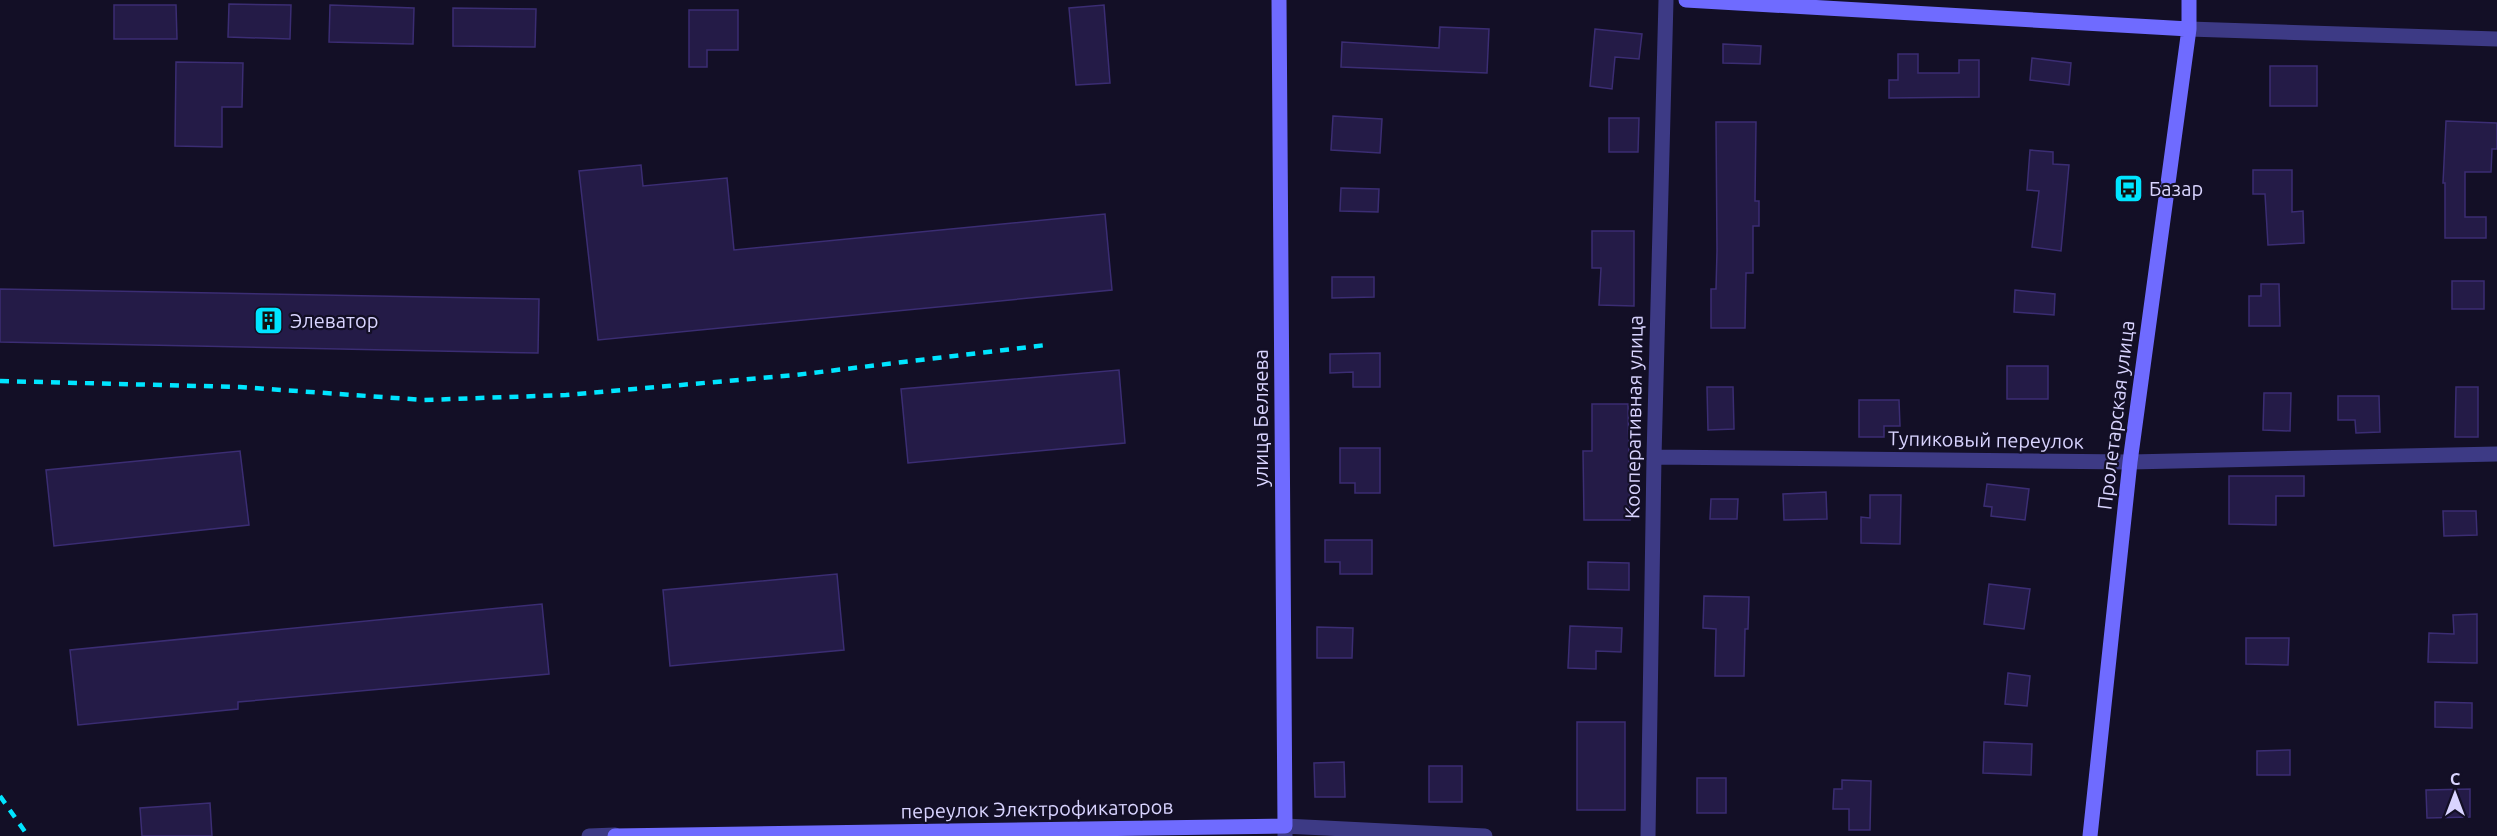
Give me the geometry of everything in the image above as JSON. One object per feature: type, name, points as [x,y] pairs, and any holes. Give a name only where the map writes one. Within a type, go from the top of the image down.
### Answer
[{"type":"street","name":"улица Беляева","points":[[1280,0],[1285,831]]},
{"type":"street","name":"Кооперативная улица","points":[[1648,836],[1654,458],[1666,0]]},
{"type":"street","points":[[1686,0],[2188,29],[2497,39]]},
{"type":"street","name":"Пролетарская улица","points":[[2090,836],[2130,462],[2188,29],[2189,0]]},
{"type":"street","name":"Тупиковый переулок","points":[[1654,458],[2130,462],[2497,454]]},
{"type":"street","name":"переулок Электрофикаторов","points":[[589,836],[1285,831],[1485,836]]},
{"type":"building","points":[[229,4],[291,5],[290,39],[228,37]]},
{"type":"building","points":[[114,5],[176,5],[177,39],[114,39]]},
{"type":"building","points":[[330,5],[414,8],[413,44],[329,42]]},
{"type":"building","points":[[1104,5],[1110,83],[1076,85],[1069,8]]},
{"type":"building","points":[[453,8],[536,9],[535,47],[453,46]]},
{"type":"building","points":[[689,10],[738,10],[738,50],[707,50],[707,67],[689,67]]},
{"type":"building","points":[[1440,27],[1489,29],[1487,73],[1341,67],[1342,42],[1439,48]]},
{"type":"building","points":[[1595,29],[1642,34],[1639,59],[1615,57],[1612,89],[1590,86]]},
{"type":"building","points":[[1723,44],[1761,46],[1760,64],[1723,63]]},
{"type":"building","points":[[1898,54],[1918,54],[1918,73],[1959,73],[1959,60],[1979,60],[1979,97],[1889,98],[1889,80],[1898,80]]},
{"type":"building","points":[[2032,58],[2071,63],[2069,85],[2030,80]]},
{"type":"building","points":[[176,62],[243,63],[242,107],[222,107],[222,147],[175,146]]},
{"type":"building","points":[[2270,66],[2317,66],[2317,106],[2270,106]]},
{"type":"building","points":[[1333,116],[1382,119],[1380,153],[1331,150]]},
{"type":"building","points":[[1609,118],[1639,118],[1638,152],[1609,152]]},
{"type":"building","points":[[2446,121],[2497,123],[2497,149],[2492,149],[2491,172],[2465,172],[2465,217],[2486,217],[2486,238],[2445,238],[2445,183],[2443,183]]},
{"type":"building","points":[[1716,122],[1756,122],[1755,201],[1759,201],[1759,226],[1753,226],[1753,273],[1746,273],[1745,328],[1711,328],[1711,289],[1716,289],[1717,251]]},
{"type":"building","points":[[2030,150],[2053,152],[2053,164],[2069,165],[2061,251],[2032,247],[2039,191],[2027,190]]},
{"type":"building","points":[[641,165],[643,186],[727,178],[734,250],[1105,214],[1112,290],[598,340],[579,171]]},
{"type":"building","points":[[2253,170],[2292,170],[2292,212],[2303,211],[2304,243],[2268,245],[2265,194],[2253,194]]},
{"type":"building","points":[[1341,188],[1379,189],[1378,212],[1340,211]]},
{"type":"building","points":[[1592,231],[1634,231],[1634,306],[1599,305],[1601,268],[1592,268]]},
{"type":"building","points":[[1332,277],[1374,277],[1374,297],[1332,298]]},
{"type":"building","points":[[2452,281],[2484,281],[2484,309],[2452,309]]},
{"type":"building","points":[[2261,284],[2279,284],[2280,326],[2249,326],[2249,296],[2261,296]]},
{"type":"building","name":"Элеватор","points":[[0,289],[539,299],[538,353],[0,342]]},
{"type":"building","points":[[2015,290],[2055,294],[2054,315],[2014,312]]},
{"type":"building","points":[[1380,353],[1380,387],[1353,387],[1353,372],[1330,373],[1330,354]]},
{"type":"building","points":[[2007,366],[2048,366],[2048,399],[2007,399]]},
{"type":"building","points":[[1119,370],[1125,443],[908,463],[901,389]]},
{"type":"building","points":[[1707,387],[1733,387],[1734,429],[1708,430]]},
{"type":"building","points":[[2456,387],[2478,387],[2478,437],[2455,437]]},
{"type":"building","points":[[2264,393],[2291,393],[2290,431],[2263,430]]},
{"type":"building","points":[[2338,396],[2379,396],[2380,432],[2356,433],[2355,420],[2338,420]]},
{"type":"building","points":[[1859,400],[1899,400],[1900,426],[1884,426],[1884,437],[1859,437]]},
{"type":"building","points":[[1592,404],[1628,404],[1630,520],[1584,520],[1583,451],[1592,451]]},
{"type":"building","points":[[1340,448],[1380,448],[1380,493],[1355,493],[1355,483],[1340,483]]},
{"type":"building","points":[[240,451],[249,525],[54,546],[46,470]]},
{"type":"building","points":[[2229,476],[2304,476],[2304,496],[2276,496],[2276,525],[2229,524]]},
{"type":"building","points":[[1987,484],[2029,489],[2025,520],[1991,516],[1992,507],[1984,506]]},
{"type":"building","points":[[1826,492],[1827,519],[1784,520],[1783,494]]},
{"type":"building","points":[[1870,495],[1901,495],[1900,544],[1861,543],[1861,517],[1870,518]]},
{"type":"building","points":[[1711,499],[1738,499],[1737,519],[1710,519]]},
{"type":"building","points":[[2443,511],[2476,511],[2477,535],[2444,536]]},
{"type":"building","points":[[1325,540],[1372,540],[1372,574],[1340,574],[1340,562],[1325,562]]},
{"type":"building","points":[[1588,562],[1629,563],[1629,590],[1588,589]]},
{"type":"building","points":[[837,574],[844,650],[670,666],[663,590]]},
{"type":"building","points":[[1989,584],[2030,589],[2024,629],[1984,624]]},
{"type":"building","points":[[1704,596],[1749,597],[1748,629],[1745,629],[1744,676],[1715,676],[1716,629],[1703,628]]},
{"type":"building","points":[[542,604],[549,674],[238,702],[238,709],[78,725],[70,650]]},
{"type":"building","points":[[2477,614],[2477,663],[2428,662],[2429,633],[2454,634],[2453,615]]},
{"type":"building","points":[[1570,626],[1622,628],[1621,652],[1596,651],[1596,669],[1568,668]]},
{"type":"building","points":[[1317,627],[1353,628],[1352,658],[1317,658]]},
{"type":"building","points":[[2246,638],[2289,638],[2288,665],[2246,664]]},
{"type":"building","points":[[2008,673],[2030,676],[2027,706],[2005,704]]},
{"type":"building","points":[[2435,702],[2472,703],[2472,728],[2435,727]]},
{"type":"building","points":[[1577,722],[1625,722],[1625,810],[1577,810]]},
{"type":"building","points":[[1984,742],[2032,744],[2031,775],[1983,773]]},
{"type":"building","points":[[2290,750],[2290,775],[2257,775],[2257,751]]},
{"type":"building","points":[[1344,762],[1345,797],[1315,797],[1314,763]]},
{"type":"building","points":[[1429,766],[1462,766],[1462,802],[1429,802]]},
{"type":"building","points":[[1697,778],[1726,778],[1726,813],[1697,813]]},
{"type":"building","points":[[1842,780],[1871,781],[1870,830],[1849,830],[1849,809],[1833,809],[1834,789],[1842,789]]},
{"type":"building","points":[[2470,789],[2470,817],[2427,818],[2426,790]]},
{"type":"building","points":[[210,803],[212,836],[142,836],[140,808]]},
{"type":"railway","points":[[0,381],[240,387],[424,400],[566,395],[795,375],[1046,345]]},
{"type":"railway","points":[[0,796],[28,836]]},
{"type":"place","name":"Базар","points":[[2128,189]]},
{"type":"place","name":"Элеватор","points":[[269,321]]}]
